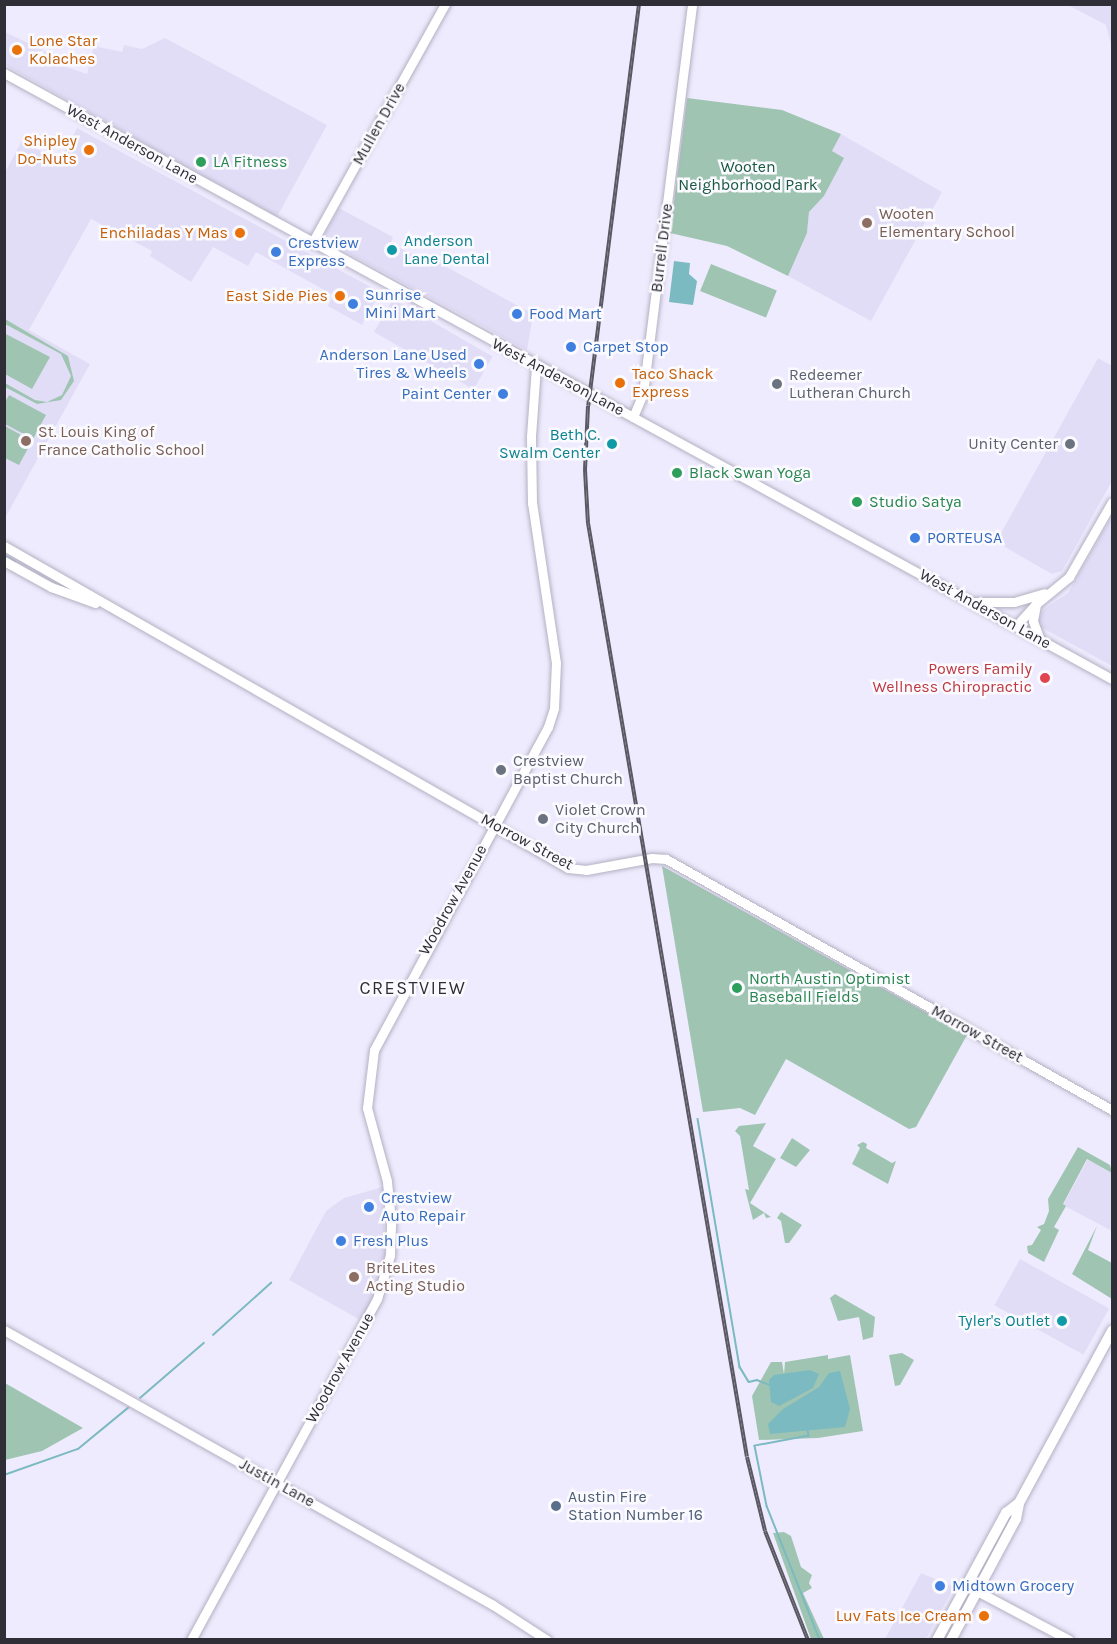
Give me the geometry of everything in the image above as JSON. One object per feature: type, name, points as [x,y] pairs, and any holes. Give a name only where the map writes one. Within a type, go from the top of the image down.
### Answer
[{"type":"main road","points":[[951,1640],[1016,1519],[1019,1503],[1113,1331]]},
{"type":"main road","points":[[937,1640],[1006,1513],[1019,1503]]},
{"type":"street","name":"Mullen Drive","points":[[312,243],[445,4]]},
{"type":"street","name":"Burrell Drive","points":[[633,417],[643,393],[692,4]]},
{"type":"street","name":"West Anderson Lane","points":[[4,73],[1113,680]]},
{"type":"street","name":"Woodrow Avenue","points":[[190,1640],[372,1310],[388,1263],[389,1193],[367,1108],[374,1050],[548,727],[557,690],[556,663],[534,534],[530,445],[536,366]]},
{"type":"street","points":[[1016,626],[1036,604],[1074,570],[1113,502]]},
{"type":"street","name":"Morrow Street","points":[[4,546],[110,609],[572,869],[666,859],[1113,1110]]},
{"type":"street","name":"Morrow Street","points":[[4,561],[27,574],[110,609]]},
{"type":"street","points":[[972,602],[1014,602],[1053,590]]},
{"type":"street","points":[[1036,604],[1033,624],[1040,639]]},
{"type":"street","name":"Justin Lane","points":[[4,1330],[276,1482],[547,1640]]},
{"type":"street","points":[[977,1591],[1069,1640]]},
{"type":"shaded area","points":[[1068,5],[1112,5],[1112,48],[1106,25]]},
{"type":"shaded area","points":[[5,32],[59,58],[63,66],[87,74],[94,46],[122,52],[124,45],[142,49],[165,38],[327,125],[277,217],[5,65]]},
{"type":"shaded area","points":[[77,128],[380,292],[362,325],[328,306],[333,295],[256,252],[248,266],[213,247],[191,282],[150,256],[152,251],[91,219],[29,330],[90,364],[5,518],[4,174],[22,141],[59,161]]},
{"type":"shaded area","name":"Wooten Elementary School","points":[[841,134],[942,192],[871,321],[788,276],[807,233],[809,212],[824,196],[843,158],[831,151]]},
{"type":"shaded area","points":[[339,208],[393,237],[391,243],[421,259],[423,254],[533,314],[527,350],[322,239]]},
{"type":"shaded area","points":[[674,261],[690,263],[689,274],[697,281],[693,305],[669,302]]},
{"type":"shaded area","points":[[393,299],[493,356],[474,389],[374,332]]},
{"type":"shaded area","points":[[1098,358],[1112,366],[1112,481],[1062,571],[1052,574],[996,542]]},
{"type":"shaded area","points":[[1112,516],[1112,666],[1039,626],[1037,620],[1043,610],[1068,593]]},
{"type":"shaded area","points":[[1088,1159],[1112,1173],[1112,1231],[1063,1205]]},
{"type":"shaded area","points":[[383,1187],[385,1255],[373,1298],[362,1321],[289,1280],[326,1211],[344,1198]]},
{"type":"shaded area","points":[[1020,1259],[1109,1308],[1084,1355],[994,1305]]},
{"type":"shaded area","points":[[810,1370],[819,1374],[813,1388],[779,1406],[771,1402],[769,1380],[774,1375]]},
{"type":"shaded area","points":[[840,1371],[850,1409],[845,1427],[770,1434],[768,1424],[783,1409],[819,1387],[829,1373]]},
{"type":"shaded area","points":[[921,1573],[954,1587],[926,1639],[885,1639]]},
{"type":"green space","name":"Wooten Neighborhood Park","points":[[687,98],[782,110],[841,134],[832,151],[844,158],[824,196],[809,212],[807,233],[788,276],[727,246],[670,233]]},
{"type":"green space","points":[[711,264],[777,291],[766,317],[700,291]]},
{"type":"green space","points":[[5,319],[68,356],[74,381],[61,400],[37,404],[5,387],[5,383],[35,400],[47,402],[62,395],[71,376],[61,354],[5,324]]},
{"type":"green space","points":[[4,333],[50,357],[32,389],[5,374]]},
{"type":"green space","points":[[9,395],[46,415],[33,439],[5,424],[5,402]]},
{"type":"green space","points":[[5,426],[32,441],[19,465],[5,458]]},
{"type":"green space","points":[[662,866],[967,1035],[916,1127],[909,1129],[786,1059],[755,1115],[740,1108],[703,1112]]},
{"type":"green space","points":[[766,1123],[753,1146],[776,1159],[750,1203],[771,1217],[766,1218],[764,1213],[753,1220],[745,1189],[749,1190],[740,1136],[735,1131],[739,1126]]},
{"type":"green space","points":[[792,1138],[810,1150],[796,1167],[780,1158]]},
{"type":"green space","points":[[863,1142],[867,1144],[866,1148],[892,1163],[896,1161],[888,1184],[852,1164],[860,1148],[857,1145]]},
{"type":"green space","points":[[1078,1147],[1110,1165],[1112,1173],[1087,1159],[1063,1204],[1066,1206],[1054,1227],[1059,1230],[1044,1262],[1028,1253],[1027,1246],[1032,1245],[1041,1230],[1037,1227],[1044,1224],[1049,1211],[1048,1199]]},
{"type":"green space","points":[[781,1212],[802,1225],[789,1243],[785,1243],[781,1221],[777,1218]]},
{"type":"green space","points":[[1097,1226],[1088,1250],[1112,1263],[1112,1299],[1072,1274]]},
{"type":"green space","points":[[835,1294],[875,1317],[873,1337],[863,1340],[859,1317],[838,1321],[830,1298]]},
{"type":"green space","points":[[902,1353],[914,1360],[900,1385],[895,1386],[889,1355]]},
{"type":"green space","points":[[828,1355],[828,1359],[850,1355],[863,1431],[818,1438],[759,1440],[752,1396],[771,1362],[782,1362],[784,1374],[785,1362]]},
{"type":"green space","points":[[5,1383],[83,1428],[42,1451],[5,1460]]},
{"type":"green space","points":[[784,1532],[791,1536],[801,1567],[812,1575],[809,1583],[812,1588],[803,1593],[824,1639],[811,1639],[773,1533]]},
{"type":"waterway","points":[[4,555],[15,561]]},
{"type":"waterway","points":[[698,1119],[740,1367],[749,1382],[757,1380],[770,1385]]},
{"type":"waterway","points":[[213,1335],[271,1283]]},
{"type":"waterway","points":[[140,1398],[204,1343]]},
{"type":"waterway","points":[[4,1475],[78,1449],[128,1408]]},
{"type":"waterway","points":[[808,1431],[809,1436],[755,1446],[767,1506],[820,1640]]},
{"type":"railway","points":[[639,4],[588,406],[585,470],[588,523],[747,1457],[765,1531],[808,1640]]},
{"type":"place","name":"Lone Star Kolaches","points":[[17,50]]},
{"type":"place","name":"Shipley Do-Nuts","points":[[89,150]]},
{"type":"place","name":"LA Fitness","points":[[201,162]]},
{"type":"place","name":"Wooten Elementary School","points":[[867,223]]},
{"type":"place","name":"Enchiladas Y Mas","points":[[240,233]]},
{"type":"place","name":"Anderson Lane Dental","points":[[392,250]]},
{"type":"place","name":"Crestview Express","points":[[276,252]]},
{"type":"place","name":"East Side Pies","points":[[340,296]]},
{"type":"place","name":"Sunrise Mini Mart","points":[[353,304]]},
{"type":"place","name":"Food Mart","points":[[517,314]]},
{"type":"place","name":"Carpet Stop","points":[[571,347]]},
{"type":"place","name":"Anderson Lane Used Tires & Wheels","points":[[479,364]]},
{"type":"place","name":"Taco Shack Express","points":[[620,383]]},
{"type":"place","name":"Redeemer Lutheran Church","points":[[777,384]]},
{"type":"place","name":"Paint Center","points":[[503,394]]},
{"type":"place","name":"St. Louis King of France Catholic School","points":[[26,441]]},
{"type":"place","name":"Beth C. Swalm Center","points":[[612,444]]},
{"type":"place","name":"Unity Center","points":[[1070,444]]},
{"type":"place","name":"Black Swan Yoga","points":[[677,473]]},
{"type":"place","name":"Studio Satya","points":[[857,502]]},
{"type":"place","name":"PORTEUSA","points":[[915,538]]},
{"type":"place","name":"Powers Family Wellness Chiropractic","points":[[1045,678]]},
{"type":"place","name":"Crestview Baptist Church","points":[[501,770]]},
{"type":"place","name":"Violet Crown City Church","points":[[543,819]]},
{"type":"place","name":"North Austin Optimist Baseball Fields","points":[[737,988]]},
{"type":"place","name":"Crestview Auto Repair","points":[[369,1207]]},
{"type":"place","name":"Fresh Plus","points":[[341,1241]]},
{"type":"place","name":"BriteLites Acting Studio","points":[[354,1277]]},
{"type":"place","name":"Tyler's Outlet","points":[[1062,1321]]},
{"type":"place","name":"Austin Fire Station Number 16","points":[[556,1506]]},
{"type":"place","name":"Midtown Grocery","points":[[940,1586]]},
{"type":"place","name":"Luv Fats Ice Cream","points":[[984,1616]]},
{"type":"district","name":"CRESTVIEW","points":[[413,988]]}]
